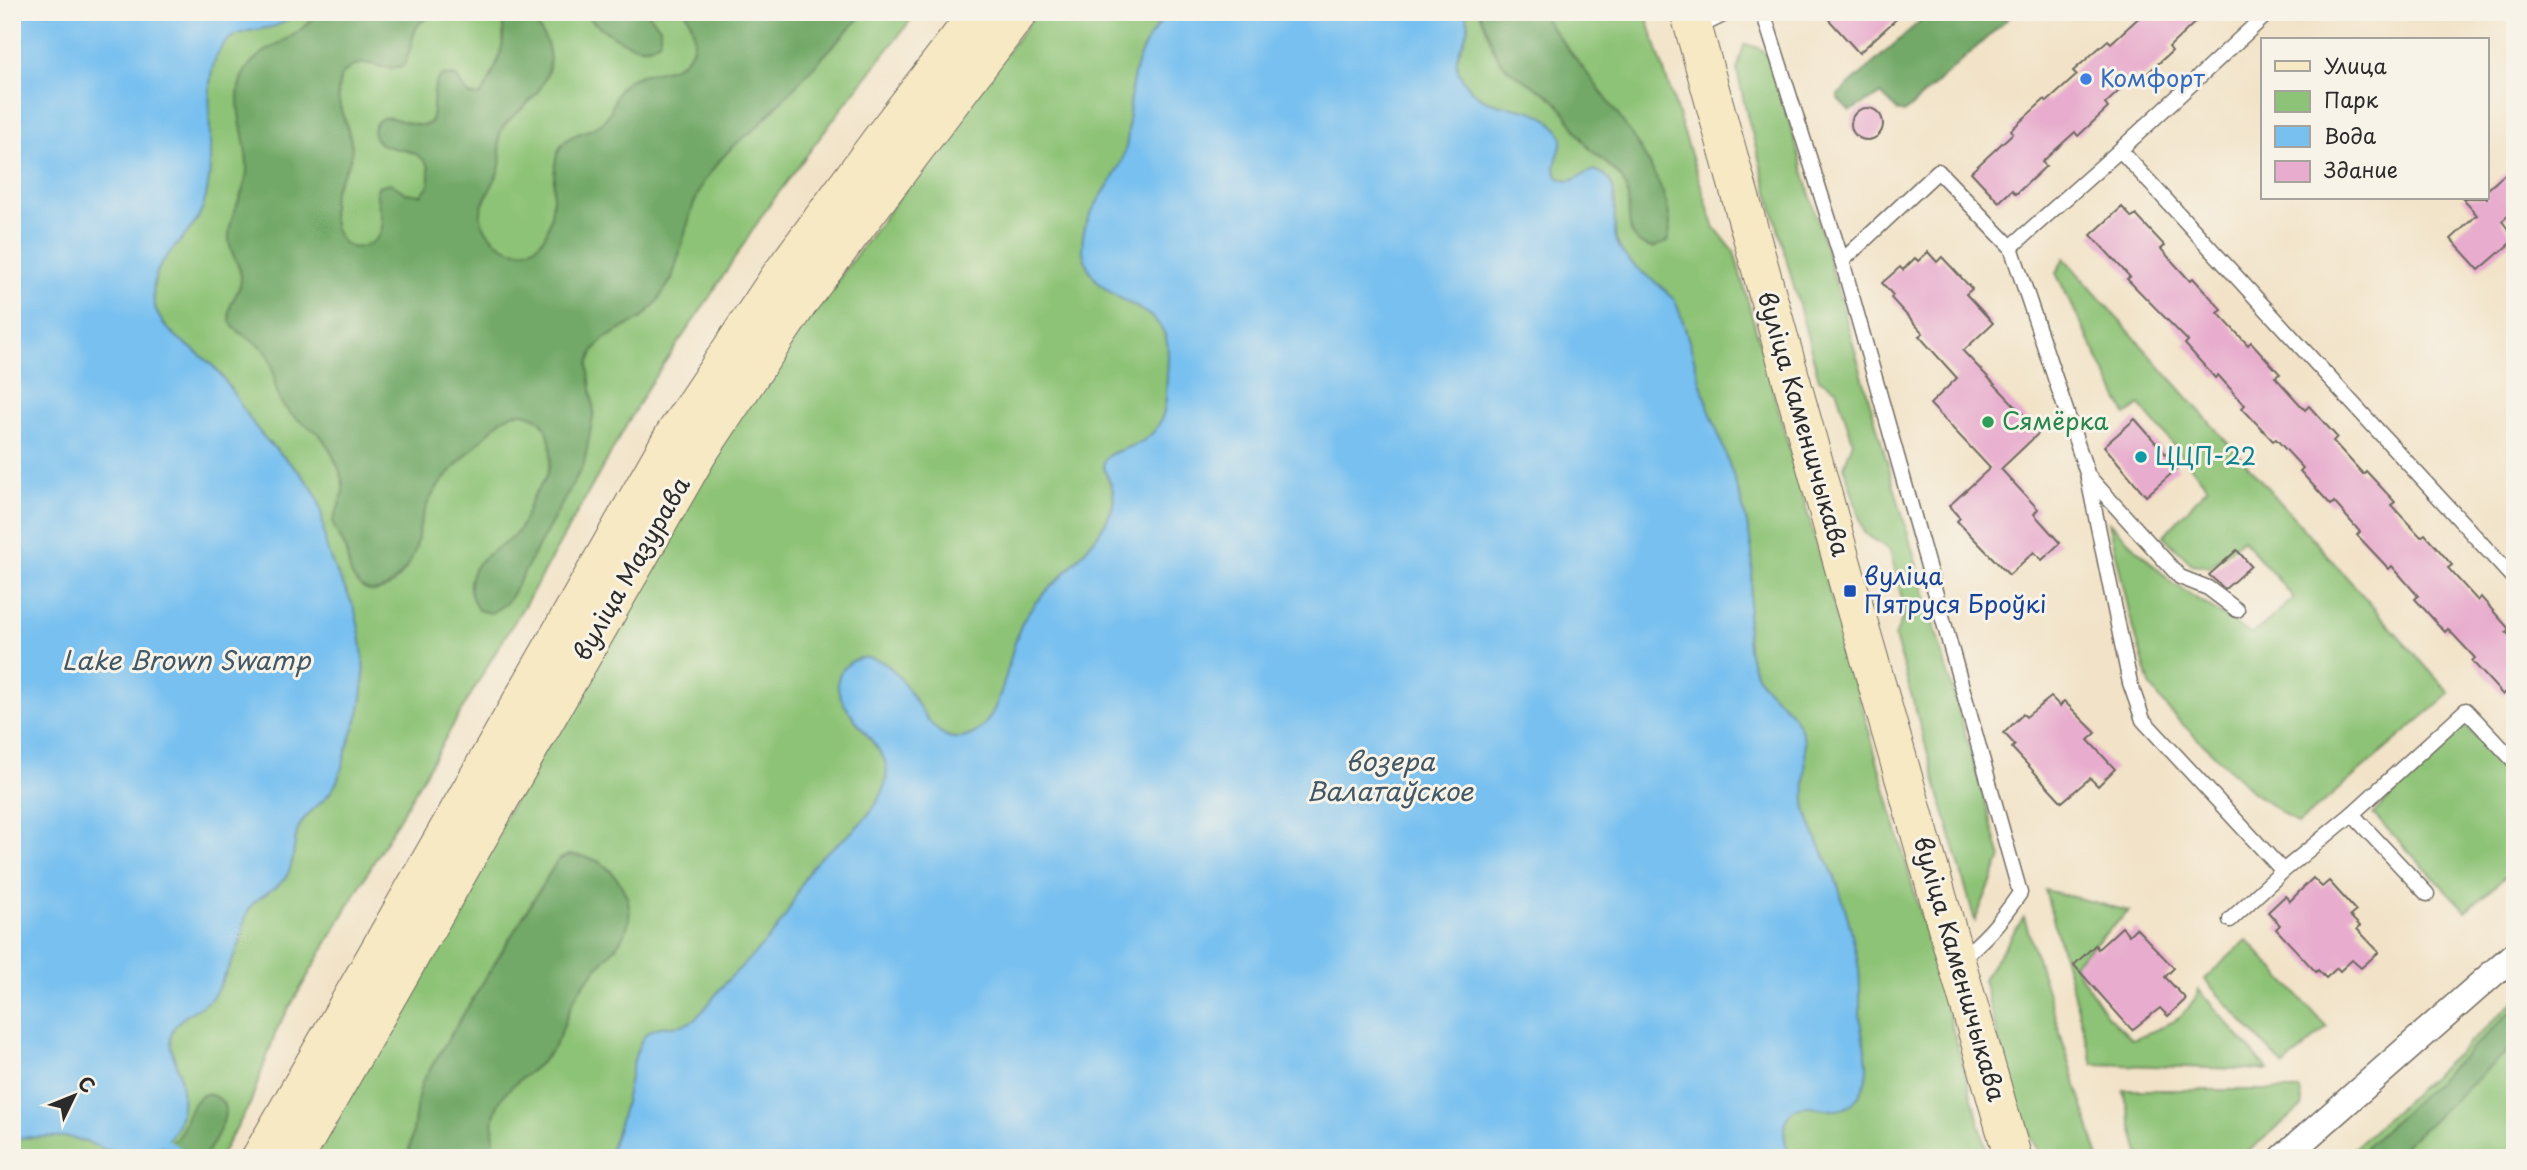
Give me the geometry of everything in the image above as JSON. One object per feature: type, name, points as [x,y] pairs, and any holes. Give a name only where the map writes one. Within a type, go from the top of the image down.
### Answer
[{"type":"main road","name":"вуліца Мазурава","points":[[294,1139],[673,436],[779,277],[979,12]]},
{"type":"main road","name":"вуліца Мазурава","points":[[260,1158],[294,1139],[698,454],[803,297],[1019,12]]},
{"type":"main road","name":"вуліца Каменшчыкава","points":[[1691,21],[1850,591],[1957,961],[2016,1152]]},
{"type":"street","points":[[2283,1158],[2515,954]]},
{"type":"lane","points":[[1691,21],[1729,12]]},
{"type":"lane","points":[[1763,12],[1842,261],[2020,893],[2004,917],[1977,947],[1957,961]]},
{"type":"lane","points":[[2011,247],[2269,12]]},
{"type":"lane","points":[[2120,149],[2515,580]]},
{"type":"lane","points":[[1842,261],[1938,171],[2011,247],[2088,476],[2130,683],[2143,720],[2283,871]]},
{"type":"lane","points":[[2088,476],[2180,577],[2208,589],[2237,610]]},
{"type":"lane","points":[[2231,920],[2466,710],[2515,762]]},
{"type":"lane","points":[[2352,814],[2427,894]]},
{"type":"green space","points":[[12,12],[917,12],[765,211],[648,387],[530,596],[277,1029],[250,1104],[219,1158],[12,1158]]},
{"type":"green space","points":[[318,12],[443,12],[431,16],[417,26],[404,65],[387,68],[357,64],[341,76],[338,96],[352,148],[350,160],[334,192],[332,210],[340,238],[354,247],[374,241],[380,234],[382,219],[378,186],[390,183],[406,193],[421,195],[429,185],[429,167],[422,159],[414,153],[389,147],[376,139],[373,131],[377,122],[389,117],[413,124],[430,123],[435,85],[442,75],[456,77],[469,95],[479,96],[498,61],[507,12],[524,12],[535,23],[548,45],[549,68],[538,91],[502,129],[499,138],[500,166],[481,212],[486,231],[496,241],[507,248],[520,251],[534,247],[543,239],[548,227],[552,212],[555,167],[561,146],[574,135],[590,130],[605,119],[625,83],[633,78],[678,65],[691,52],[694,32],[686,12],[865,12],[755,129],[732,147],[716,165],[703,183],[693,206],[672,279],[642,318],[604,339],[594,350],[588,365],[594,412],[584,464],[511,596],[505,604],[491,613],[478,610],[473,601],[470,592],[472,574],[481,560],[519,530],[534,495],[546,477],[551,451],[544,425],[538,419],[522,413],[510,415],[500,421],[434,492],[424,513],[415,549],[406,569],[384,589],[367,590],[352,576],[346,551],[334,526],[343,486],[333,456],[319,435],[293,416],[282,404],[268,356],[260,346],[235,329],[230,319],[230,308],[241,279],[231,249],[229,230],[247,172],[238,100],[242,77],[260,55],[299,31]]},
{"type":"green space","points":[[582,12],[647,12],[660,27],[660,40],[652,46],[631,45],[598,26]]},
{"type":"green space","name":"возера Валатаўское","points":[[1037,12],[1645,12],[1714,226],[1734,252],[1989,1158],[311,1158],[723,434]]},
{"type":"green space","points":[[1478,12],[1540,12],[1624,124],[1645,157],[1661,189],[1669,218],[1667,242],[1653,248],[1634,238],[1630,230],[1627,190],[1623,181],[1588,147],[1553,99],[1504,65]]},
{"type":"green space","points":[[1930,12],[2015,12],[1904,113],[1898,111],[1881,94],[1850,111],[1838,99],[1838,95]]},
{"type":"green space","points":[[1744,45],[1763,51],[1774,69],[2001,858],[1975,921],[1895,637],[1905,611],[1890,550],[1864,533],[1844,466],[1853,442],[1836,389],[1819,379],[1746,111],[1737,70]]},
{"type":"green space","points":[[2064,258],[2450,694],[2298,824],[2253,792],[2172,714],[2150,685],[2130,616],[2109,522],[2170,581],[2252,635],[2294,598],[2243,539],[2210,567],[2192,564],[2163,536],[2208,487],[2140,405],[2126,415],[2056,273]]},
{"type":"green space","points":[[2465,725],[2515,779],[2515,868],[2466,911],[2373,814]]},
{"type":"green space","points":[[568,855],[597,861],[608,868],[618,880],[627,898],[630,914],[620,942],[577,994],[552,1049],[502,1097],[493,1124],[496,1158],[406,1158],[422,1082],[557,861]]},
{"type":"green space","points":[[2045,890],[2129,911],[2073,964],[2107,1015],[2132,1039],[2172,1022],[2188,1009],[2199,990],[2268,1070],[2093,1064]]},
{"type":"green space","points":[[2024,917],[2099,1158],[2046,1158],[2036,1147],[2026,1128],[2008,1075],[1983,979]]},
{"type":"green space","points":[[2247,940],[2327,1027],[2284,1066],[2204,979]]},
{"type":"green space","points":[[2515,1001],[2515,1158],[2343,1158]]},
{"type":"green space","points":[[2515,1008],[2515,1044],[2391,1158],[2355,1158]]},
{"type":"green space","points":[[2123,1090],[2300,1090],[2303,1106],[2240,1158],[2140,1158]]},
{"type":"green space","points":[[205,1094],[217,1097],[223,1103],[225,1112],[219,1131],[204,1158],[152,1158],[178,1136],[191,1107]]},
{"type":"water","name":"Lake Brown Swamp","points":[[12,12],[302,12],[275,26],[232,37],[221,48],[210,83],[210,152],[206,198],[191,229],[161,265],[153,288],[154,302],[157,313],[170,331],[214,367],[256,427],[299,472],[317,497],[327,549],[352,603],[358,623],[363,660],[362,697],[342,770],[330,793],[299,827],[286,877],[248,910],[237,948],[213,996],[181,1019],[171,1034],[172,1052],[182,1088],[182,1110],[168,1140],[148,1154],[138,1156],[116,1153],[73,1138],[12,1138]]},
{"type":"water","name":"возера Валатаўское","points":[[1171,12],[1463,12],[1468,27],[1457,64],[1468,87],[1490,102],[1527,110],[1550,121],[1562,138],[1555,170],[1562,179],[1571,181],[1593,170],[1610,181],[1615,200],[1615,233],[1622,252],[1675,301],[1745,513],[1753,566],[1747,632],[1750,658],[1760,680],[1794,716],[1803,735],[1806,756],[1806,809],[1813,831],[1837,881],[1859,969],[1866,1079],[1860,1094],[1843,1109],[1809,1106],[1792,1111],[1787,1117],[1784,1133],[1791,1158],[608,1158],[634,1061],[643,1038],[654,1029],[689,1023],[699,1015],[727,981],[777,929],[811,868],[863,821],[882,793],[886,765],[843,702],[838,689],[839,677],[846,666],[862,658],[884,663],[897,674],[929,722],[942,733],[956,738],[973,734],[992,714],[1026,616],[1087,548],[1110,514],[1114,495],[1104,469],[1105,459],[1108,455],[1146,439],[1162,419],[1168,358],[1167,342],[1162,328],[1152,318],[1101,285],[1091,272],[1082,243],[1088,219],[1123,157],[1137,63],[1147,41]]},
{"type":"building","points":[[1822,12],[1904,12],[1859,53]]},
{"type":"building","points":[[2145,12],[2206,12],[2169,47],[2172,51],[2141,79],[2137,74],[2105,104],[2108,108],[2078,136],[2075,132],[2042,162],[2046,166],[2016,194],[2012,190],[1999,202],[1971,172],[2013,133],[2011,130],[2077,75],[2073,71],[2108,40],[2111,43]]},
{"type":"building","points":[[1867,108],[1878,113],[1883,124],[1878,135],[1867,140],[1856,135],[1851,124],[1856,113]]},
{"type":"building","points":[[2515,165],[2515,210],[2502,221],[2515,239],[2479,270],[2451,239],[2477,215],[2464,200],[2488,200],[2488,189]]},
{"type":"building","points":[[2122,207],[2132,218],[2136,215],[2165,246],[2161,249],[2190,281],[2193,278],[2222,310],[2218,313],[2248,345],[2251,342],[2280,374],[2275,377],[2305,410],[2309,406],[2337,437],[2333,441],[2363,474],[2366,471],[2395,502],[2391,505],[2421,537],[2425,534],[2452,565],[2448,568],[2478,601],[2481,597],[2509,629],[2506,632],[2515,641],[2515,683],[2503,695],[2472,661],[2475,658],[2448,629],[2445,632],[2415,599],[2418,596],[2392,566],[2389,569],[2357,535],[2360,532],[2334,502],[2331,505],[2300,471],[2303,468],[2242,408],[2245,405],[2218,375],[2215,378],[2185,344],[2188,341],[2127,279],[2130,277],[2091,235]]},
{"type":"building","points":[[1928,252],[1937,262],[1942,257],[1972,289],[1966,294],[1993,323],[1963,351],[2040,432],[2001,469],[2038,509],[2034,514],[2060,543],[2042,560],[2034,552],[2009,575],[1957,521],[1960,518],[1949,506],[1990,468],[1930,404],[1957,378],[1919,336],[1923,333],[1891,298],[1893,295],[1882,283],[1900,267],[1903,270],[1915,258],[1918,261]]},
{"type":"building","name":"ЦЦП-22","points":[[2135,419],[2178,468],[2146,496],[2104,446]]},
{"type":"building","points":[[2237,550],[2251,566],[2225,589],[2209,575]]},
{"type":"building","points":[[2051,697],[2060,706],[2064,701],[2096,733],[2088,740],[2115,769],[2098,786],[2090,778],[2062,802],[2012,748],[2015,745],[2004,733],[2023,714],[2026,717]]},
{"type":"building","points":[[2313,878],[2322,887],[2329,881],[2356,911],[2350,916],[2360,926],[2357,929],[2379,952],[2361,968],[2352,960],[2340,971],[2337,968],[2326,978],[2318,970],[2316,972],[2276,929],[2280,925],[2268,912],[2285,896],[2290,901]]},
{"type":"building","points":[[2122,927],[2129,935],[2136,928],[2174,968],[2165,977],[2186,999],[2168,1016],[2160,1008],[2132,1030],[2074,965],[2095,945],[2098,949]]},
{"type":"waterway","points":[[165,1142],[191,1158]]},
{"type":"place","name":"Комфорт","points":[[2086,79]]},
{"type":"place","name":"Сямёрка","points":[[1988,422]]},
{"type":"place","name":"ЦЦП-22","points":[[2141,457]]},
{"type":"place","name":"вуліца Пятруся Броўкі","points":[[1850,591]]}]
